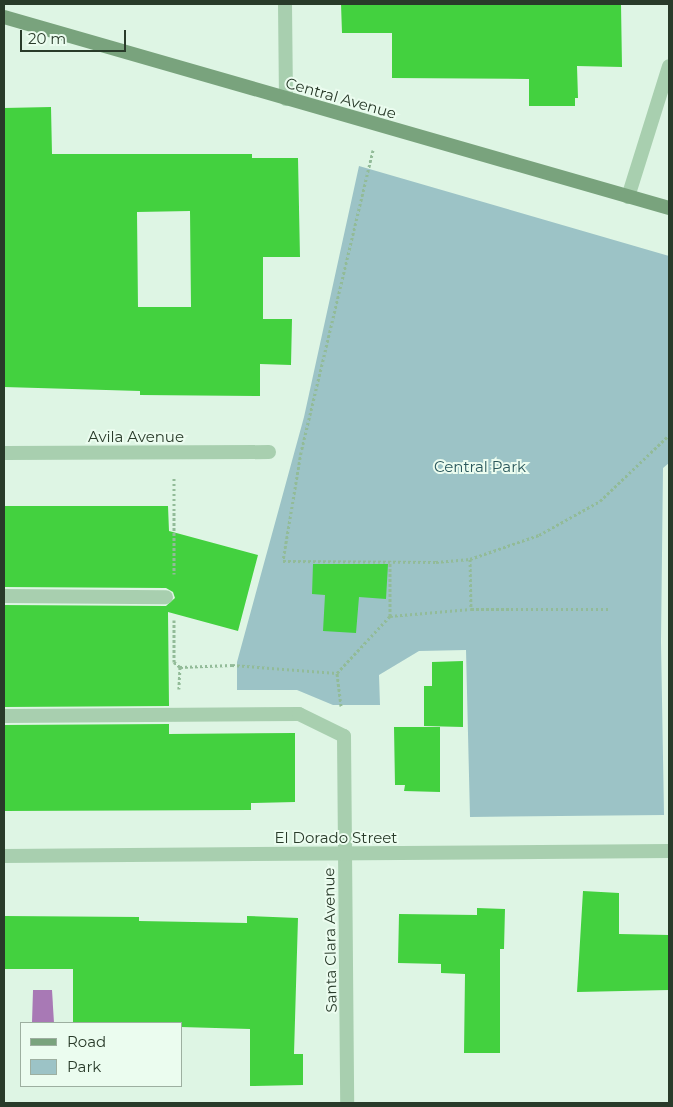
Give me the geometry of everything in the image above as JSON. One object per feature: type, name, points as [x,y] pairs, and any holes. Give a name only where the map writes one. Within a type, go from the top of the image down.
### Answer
[{"type":"main road","name":"Central Avenue","points":[[4,17],[286,100],[669,208]]},
{"type":"street","points":[[285,4],[286,100]]},
{"type":"street","points":[[628,197],[669,66]]},
{"type":"street","name":"Avila Avenue","points":[[4,454],[269,452]]},
{"type":"street","points":[[4,596],[166,597]]},
{"type":"street","points":[[4,716],[299,714],[344,736]]},
{"type":"street","name":"Santa Clara Avenue","points":[[344,736],[348,1103]]},
{"type":"street","name":"El Dorado Street","points":[[4,856],[345,855],[669,851]]},
{"type":"path","points":[[378,126],[301,452],[283,561],[390,560],[436,562],[470,559],[539,535],[600,501],[669,435]]},
{"type":"path","points":[[470,559],[470,609]]},
{"type":"path","points":[[390,560],[390,616]]},
{"type":"path","points":[[344,736],[337,673],[390,616],[470,609],[609,609]]},
{"type":"path","points":[[180,667],[232,665],[337,673]]},
{"type":"green space","name":"Central Park","points":[[359,166],[669,256],[669,463],[663,468],[661,642],[664,815],[470,817],[466,650],[419,651],[379,675],[380,705],[333,705],[297,690],[237,690],[237,662],[304,417]]},
{"type":"shaded area","points":[[33,990],[52,990],[54,1022],[32,1022]]},
{"type":"building","points":[[341,4],[621,4],[622,67],[577,66],[578,98],[575,98],[575,106],[529,106],[529,79],[392,78],[392,33],[342,33]]},
{"type":"building","points":[[51,107],[52,154],[252,154],[252,158],[298,158],[300,257],[263,257],[263,319],[292,319],[291,365],[260,364],[260,396],[140,395],[140,391],[4,387],[4,108]],"holes":[[[190,211],[191,307],[138,307],[137,212]]]},
{"type":"building","points":[[4,506],[168,506],[169,531],[258,555],[238,631],[168,612],[169,706],[4,707],[4,605],[166,606],[175,598],[173,592],[166,588],[4,587]]},
{"type":"building","points":[[313,564],[388,564],[386,599],[359,597],[356,633],[323,631],[325,595],[312,594]]},
{"type":"building","points":[[463,661],[463,727],[424,726],[424,686],[432,686],[432,662]]},
{"type":"building","points":[[169,724],[169,734],[295,733],[295,802],[251,803],[251,810],[4,811],[4,725]]},
{"type":"building","points":[[394,727],[440,727],[440,792],[404,791],[405,785],[395,785]]},
{"type":"building","points":[[583,891],[619,893],[619,934],[669,935],[669,990],[577,992]]},
{"type":"building","points":[[477,908],[505,909],[504,949],[500,949],[500,1053],[464,1053],[465,974],[441,973],[441,964],[398,963],[399,914],[477,915]]},
{"type":"building","points":[[4,916],[139,917],[139,921],[247,923],[247,916],[298,918],[294,1054],[303,1054],[303,1085],[250,1086],[250,1029],[182,1027],[182,1022],[73,1022],[73,969],[4,969]]}]
